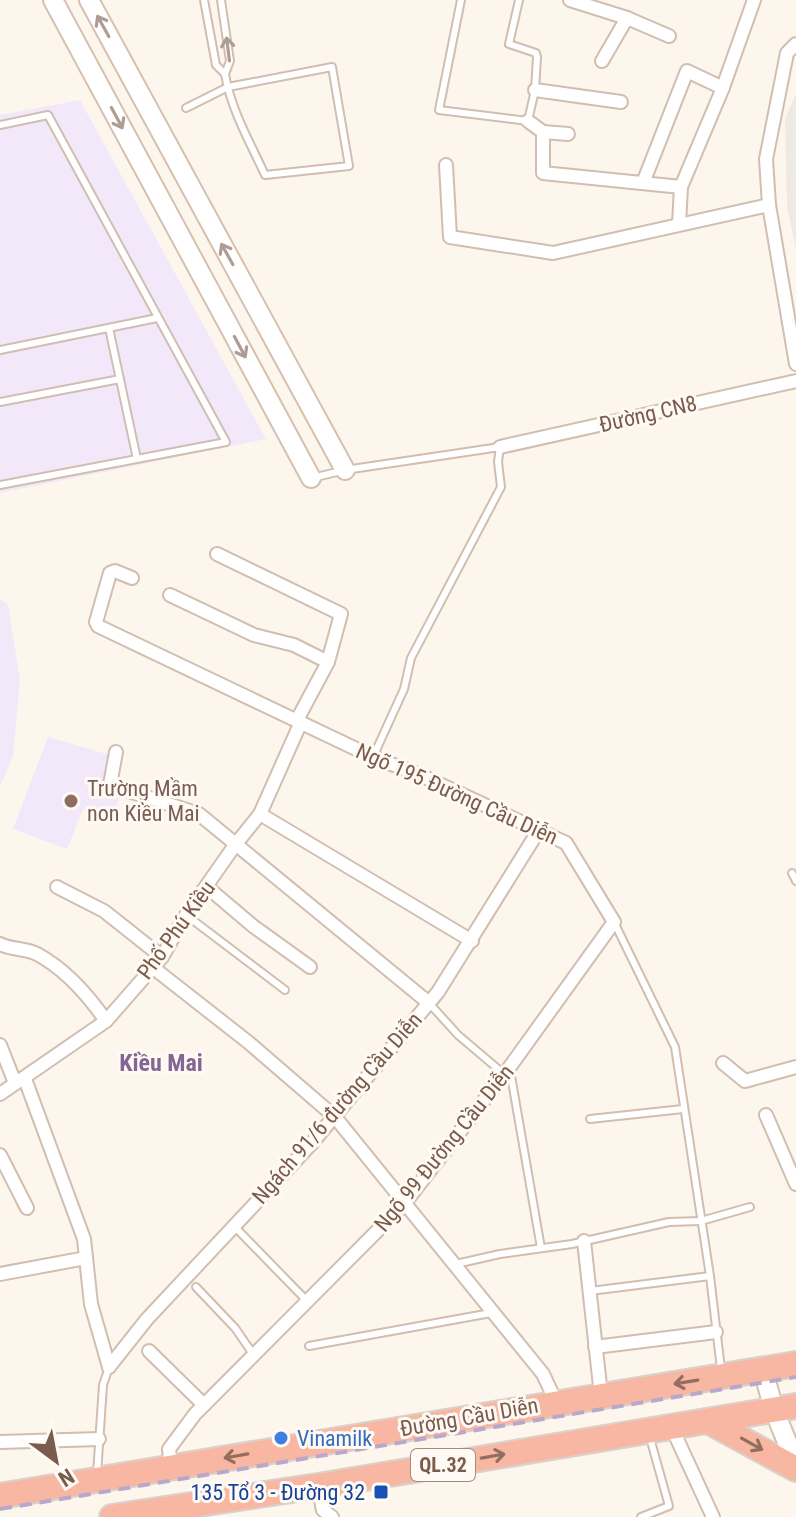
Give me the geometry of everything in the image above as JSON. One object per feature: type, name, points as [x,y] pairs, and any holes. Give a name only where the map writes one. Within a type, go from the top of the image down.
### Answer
[{"type":"highway","name":"Đường Cầu Diễn","points":[[13,1502],[96,1481],[171,1467],[796,1364]]},
{"type":"highway","name":"Đường Cầu Diễn","points":[[112,1517],[172,1512],[785,1408]]},
{"type":"highway","points":[[708,1421],[796,1466]]},
{"type":"street","points":[[53,0],[311,478]]},
{"type":"street","points":[[89,0],[345,470]]},
{"type":"street","points":[[570,0],[627,18],[669,36]]},
{"type":"street","points":[[679,224],[681,187],[723,88],[754,0]]},
{"type":"street","points":[[602,61],[627,18]]},
{"type":"street","points":[[796,44],[787,53],[766,159],[769,205],[796,364]]},
{"type":"street","points":[[643,183],[687,71],[723,88]]},
{"type":"street","points":[[100,87],[128,72]]},
{"type":"street","points":[[535,90],[621,102]]},
{"type":"street","points":[[528,121],[543,132],[568,134]]},
{"type":"street","points":[[543,132],[543,173],[681,187]]},
{"type":"street","points":[[446,165],[450,237],[553,253],[769,205]]},
{"type":"street","name":"Đường CN8","points":[[500,447],[796,381]]},
{"type":"street","name":"Phố Phú Kiều","points":[[0,1094],[106,1021],[156,962],[235,845],[260,814],[328,662],[341,614],[217,554]]},
{"type":"street","name":"Ngõ 195 Đường Cầu Diễn","points":[[132,578],[115,571],[110,573],[96,622],[98,626],[373,757],[420,775],[566,843],[614,922]]},
{"type":"street","points":[[170,595],[254,635],[294,645],[328,662]]},
{"type":"street","points":[[116,752],[110,785],[199,814],[429,1003]]},
{"type":"street","points":[[260,814],[472,941]]},
{"type":"street","name":"Ngách 91/6 đường Cầu Diễn","points":[[109,1367],[233,1225],[335,1117],[429,1003],[472,941],[539,830]]},
{"type":"street","points":[[57,887],[104,911],[156,962],[335,1117],[543,1374],[556,1402]]},
{"type":"street","points":[[207,887],[253,926],[310,967]]},
{"type":"street","name":"Ngõ 99 Đường Cầu Diễn","points":[[171,1467],[169,1449],[204,1405],[404,1204],[507,1071],[614,922]]},
{"type":"street","points":[[0,944],[13,950],[34,952],[59,969],[88,995],[106,1021]]},
{"type":"street","points":[[0,1045],[20,1081],[84,1239],[91,1304],[109,1367]]},
{"type":"street","points":[[723,1063],[745,1081],[796,1067]]},
{"type":"street","points":[[766,1115],[796,1184]]},
{"type":"street","points":[[0,1155],[27,1208]]},
{"type":"street","points":[[584,1241],[601,1395]]},
{"type":"street","points":[[0,1274],[86,1258]]},
{"type":"street","points":[[595,1347],[716,1332]]},
{"type":"street","points":[[149,1351],[204,1405]]},
{"type":"street","points":[[763,1370],[785,1408],[796,1466]]},
{"type":"street","points":[[660,1428],[713,1517]]},
{"type":"street","points":[[0,1442],[99,1439]]},
{"type":"street","points":[[318,1486],[323,1510],[332,1517]]},
{"type":"lane","points":[[186,108],[228,87],[332,67],[349,166],[265,175],[231,100],[228,87],[225,74],[216,65],[204,0]]},
{"type":"lane","points":[[221,0],[230,61],[225,74]]},
{"type":"lane","points":[[461,0],[439,110],[528,121],[535,90],[537,55],[509,44],[519,0]]},
{"type":"lane","points":[[0,125],[48,115],[226,442],[0,485]]},
{"type":"lane","points":[[0,350],[157,318]]},
{"type":"lane","points":[[109,328],[137,459]]},
{"type":"lane","points":[[0,402],[120,379]]},
{"type":"lane","points":[[311,478],[500,447],[501,487],[411,658],[404,689],[373,757]]},
{"type":"lane","points":[[792,873],[796,881]]},
{"type":"lane","points":[[186,915],[285,990]]},
{"type":"lane","name":"Ngõ 195 Đường Cầu Diễn","points":[[614,922],[675,1047],[722,1377]]},
{"type":"lane","points":[[429,1003],[458,1035],[507,1071],[541,1248]]},
{"type":"lane","points":[[590,1119],[683,1109]]},
{"type":"lane","points":[[456,1264],[669,1222],[701,1221],[750,1207]]},
{"type":"lane","points":[[233,1225],[307,1301]]},
{"type":"lane","points":[[588,1291],[710,1276]]},
{"type":"lane","points":[[196,1287],[235,1328],[253,1354]]},
{"type":"lane","points":[[309,1346],[494,1312]]},
{"type":"lane","points":[[96,1481],[103,1385],[109,1367]]},
{"type":"lane","points":[[641,1517],[669,1506],[660,1428]]},
{"type":"shaded area","points":[[796,94],[796,250],[787,206],[785,119]]},
{"type":"shaded area","points":[[80,100],[266,439],[0,493],[0,115]]},
{"type":"shaded area","points":[[0,599],[8,605],[20,680],[13,756],[0,787]]},
{"type":"shaded area","name":"Trường Mầm non Kiều Mai","points":[[48,737],[110,755],[102,785],[122,793],[112,818],[83,809],[67,849],[13,829]]},
{"type":"railway","points":[[0,1509],[796,1377]]},
{"type":"place","name":"Trường Mầm non Kiều Mai","points":[[71,801]]},
{"type":"place","name":"Vinamilk","points":[[281,1438]]},
{"type":"place","name":"135 Tổ 3 - Đường 32","points":[[381,1492]]},
{"type":"district","name":"Kiều Mai","points":[[161,1063]]}]
